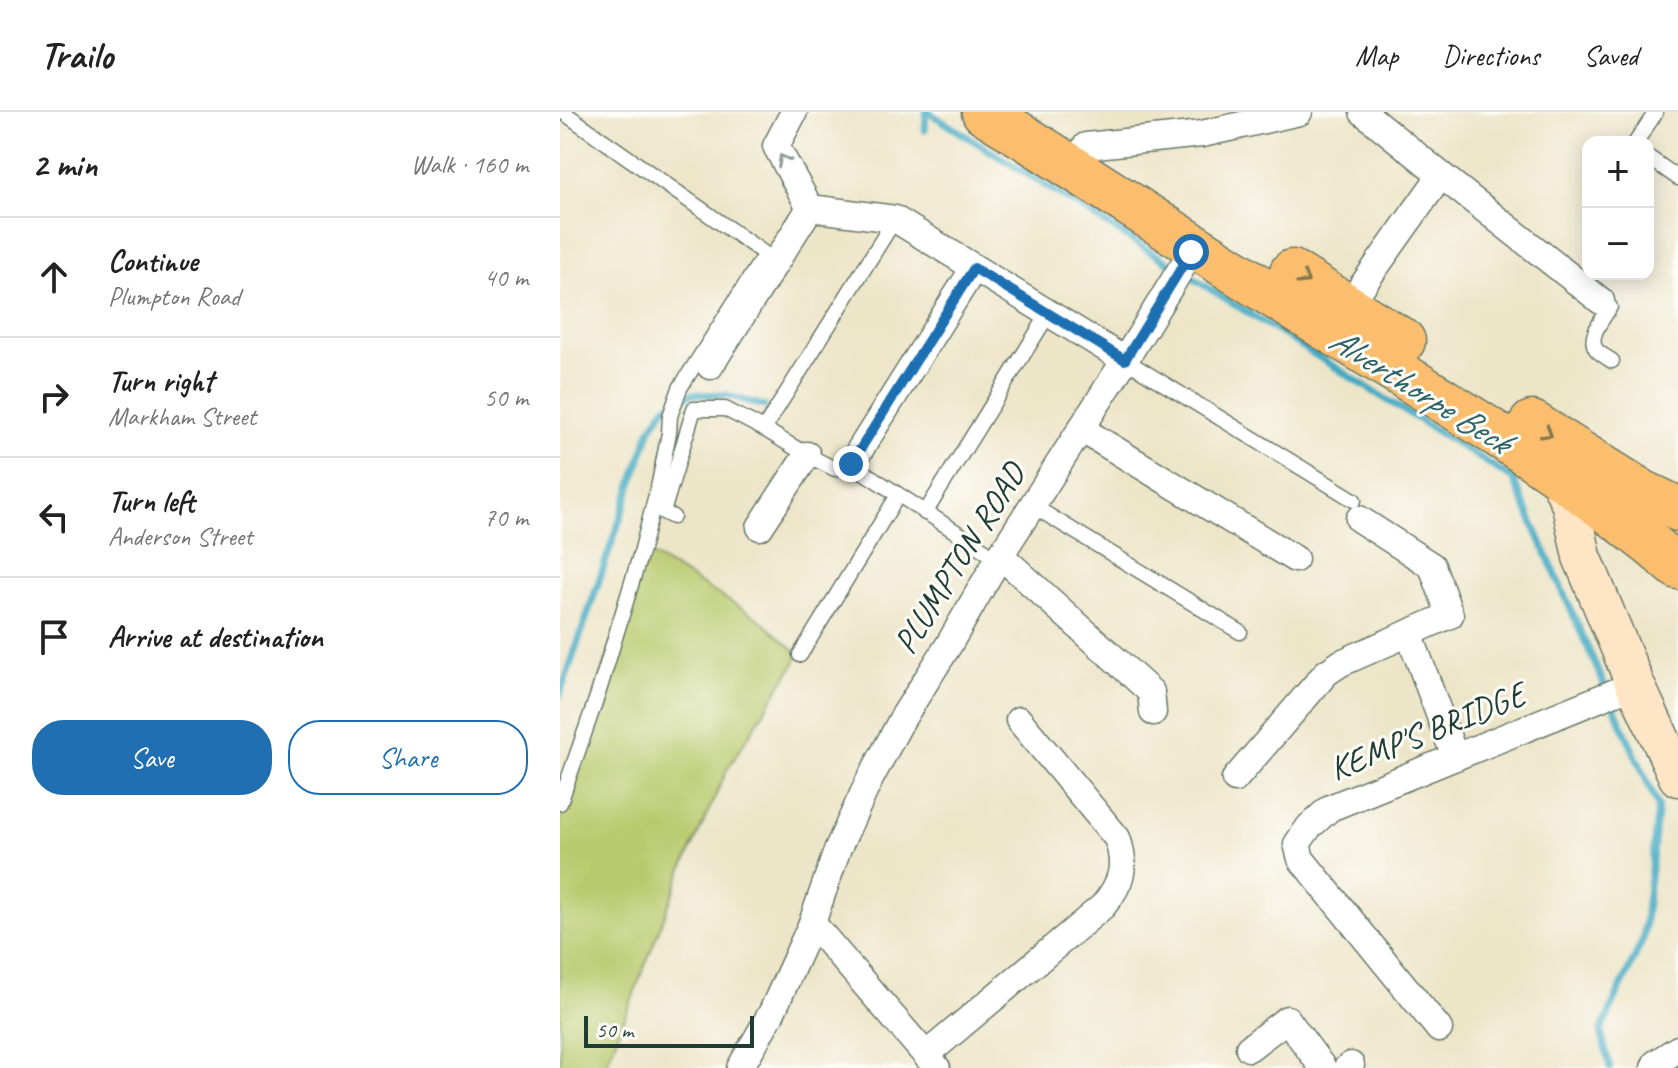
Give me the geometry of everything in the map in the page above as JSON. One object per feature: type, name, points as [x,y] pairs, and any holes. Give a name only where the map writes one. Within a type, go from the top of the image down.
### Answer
[{"type":"highway","points":[[984,112],[1165,195],[1348,306],[1611,473],[1653,510],[1678,567]]},
{"type":"highway","points":[[1029,112],[1193,249],[1421,385],[1558,476],[1653,510]]},
{"type":"highway","points":[[1165,195],[1185,225],[1193,249]]},
{"type":"street","points":[[794,112],[776,146],[810,208]]},
{"type":"street","points":[[1080,157],[1299,112]]},
{"type":"street","points":[[1363,112],[1601,301]]},
{"type":"street","points":[[1348,306],[1441,175]]},
{"type":"street","points":[[810,208],[895,219],[1125,360]]},
{"type":"street","points":[[710,366],[810,208]]},
{"type":"street","name":"PLUMPTON ROAD","points":[[740,1068],[772,1012],[812,923],[838,848],[902,719],[1193,249]]},
{"type":"street","points":[[851,464],[974,268]]},
{"type":"street","points":[[1081,429],[1295,559]]},
{"type":"street","points":[[760,527],[807,455]]},
{"type":"street","points":[[1558,476],[1571,505],[1616,693],[1678,777]]},
{"type":"street","points":[[1235,779],[1326,673],[1341,663],[1450,615],[1432,566],[1357,510]]},
{"type":"street","points":[[1587,567],[1597,532],[1604,526],[1653,510]]},
{"type":"street","points":[[1000,558],[1151,692],[1153,712]]},
{"type":"street","points":[[1409,633],[1455,757]]},
{"type":"street","name":"KEMP'S BRIDGE","points":[[1439,1029],[1301,859],[1297,844],[1309,827],[1330,808],[1616,693]]},
{"type":"street","points":[[812,923],[931,1062],[1095,914],[1115,892],[1123,868],[1117,838],[1019,720]]},
{"type":"street","points":[[1249,1048],[1287,1019],[1323,1068]]},
{"type":"street","points":[[1654,1068],[1656,1063],[1678,1049]]},
{"type":"lane","points":[[560,803],[598,694],[642,549],[659,483],[670,416],[680,388],[765,254],[563,112]]},
{"type":"lane","points":[[1640,136],[1656,112]]},
{"type":"lane","points":[[1654,161],[1678,178]]},
{"type":"lane","points":[[764,429],[895,219]]},
{"type":"lane","points":[[1601,301],[1610,307],[1594,336],[1594,344],[1596,351],[1612,361]]},
{"type":"lane","points":[[925,513],[1049,313]]},
{"type":"lane","points":[[1125,360],[1357,510]]},
{"type":"lane","points":[[673,517],[663,512],[694,409],[725,409],[835,469],[851,464],[1000,558]]},
{"type":"lane","points":[[800,655],[898,495]]},
{"type":"lane","points":[[1033,506],[1240,632]]},
{"type":"green space","points":[[642,549],[758,618],[800,655],[727,770],[684,866],[605,1068],[560,1068],[560,803]]},
{"type":"waterway","points":[[925,130],[926,112]]},
{"type":"waterway","name":"Alverthorpe Beck","points":[[928,112],[1513,479],[1658,806],[1643,939],[1601,1031],[1610,1068]]},
{"type":"waterway","points":[[560,695],[651,428],[666,406],[692,394],[727,395],[764,406]]},
{"type":"route","points":[[851,464],[974,268],[1125,360],[1191,252]]}]
